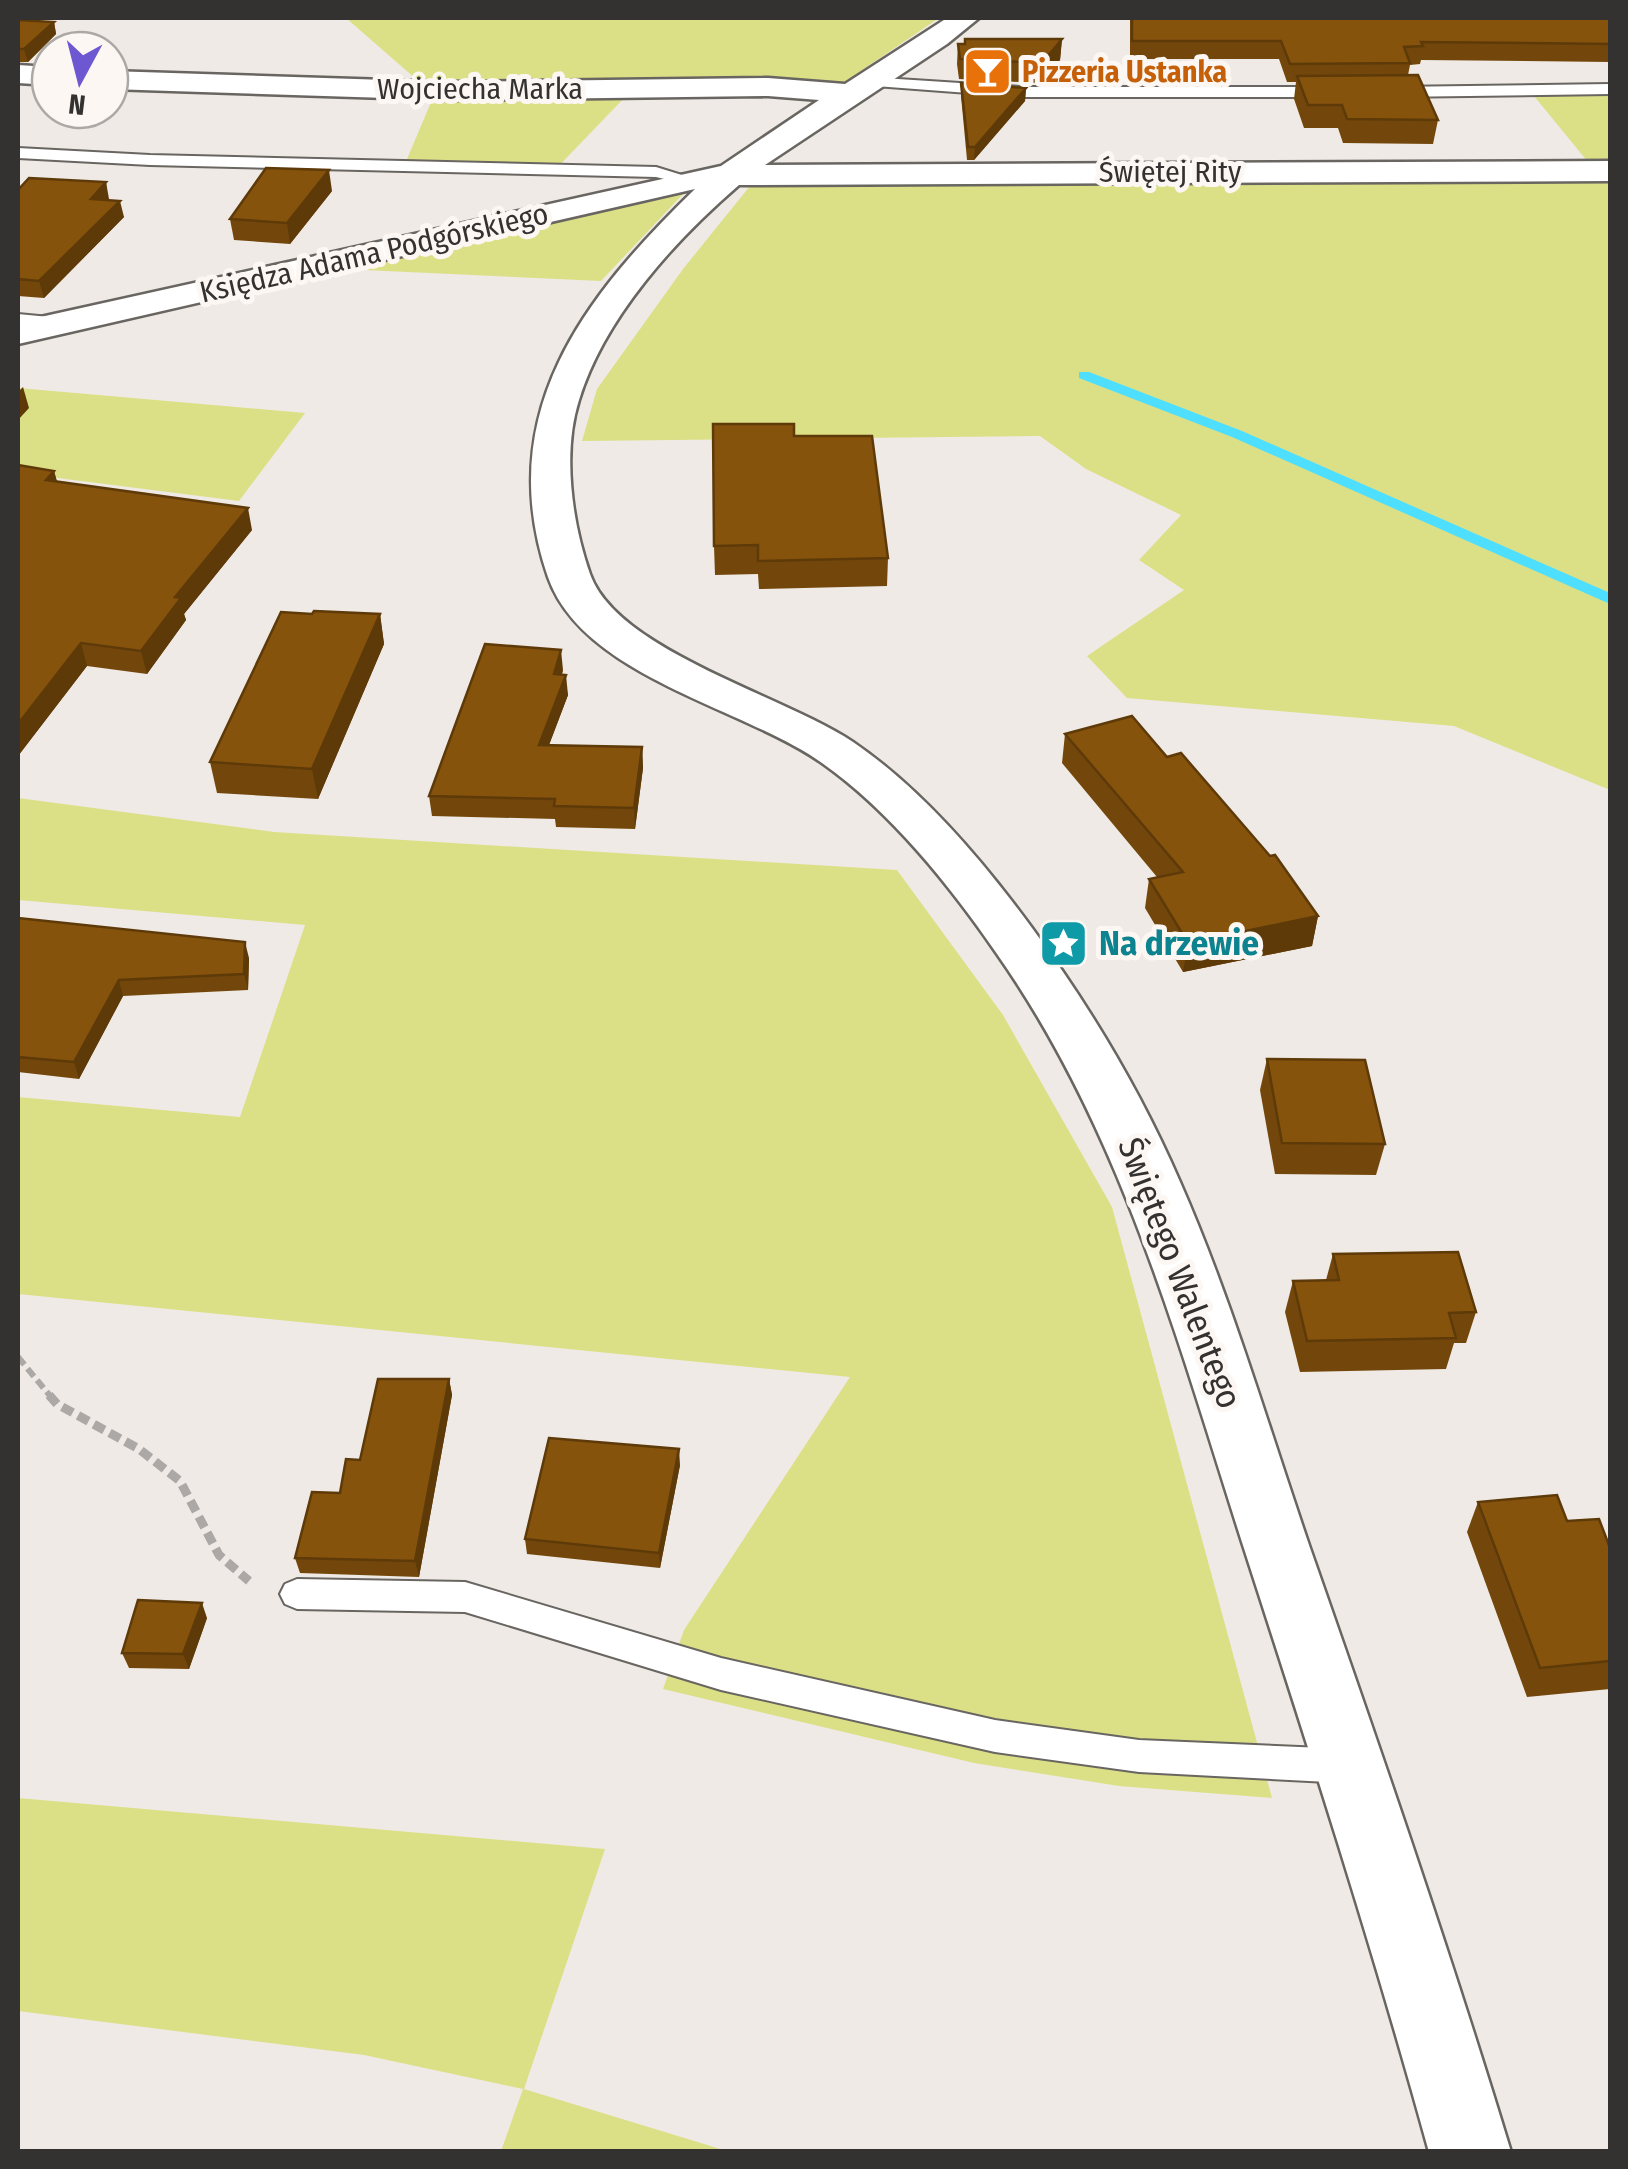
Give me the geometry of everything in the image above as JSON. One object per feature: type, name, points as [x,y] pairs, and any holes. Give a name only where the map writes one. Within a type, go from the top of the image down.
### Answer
[{"type":"street","name":"Świętego Walentego","points":[[964,18],[710,177],[687,217],[624,291],[568,378],[559,402],[552,451],[554,513],[566,564],[584,607],[629,646],[817,738],[868,776],[938,847],[1006,928],[1101,1078],[1155,1185],[1284,1560],[1415,1961],[1470,2152]]},
{"type":"street","name":"Wojciecha Marka","points":[[130,81],[449,91],[858,87]]},
{"type":"street","name":"Świętej Rity","points":[[710,177],[1610,171]]},
{"type":"street","name":"Księdza Adama Podgórskiego","points":[[18,333],[710,177]]},
{"type":"lane","points":[[858,87],[1020,92],[1348,92]]},
{"type":"lane","points":[[1367,92],[1610,90]]},
{"type":"lane","points":[[18,153],[150,160],[656,172],[710,177]]},
{"type":"lane","points":[[18,319],[60,323]]},
{"type":"lane","points":[[297,1594],[465,1598],[721,1674],[995,1736],[1138,1756],[1349,1766]]},
{"type":"path","points":[[18,1356],[58,1404],[139,1449],[180,1481],[219,1555],[254,1586],[297,1594]]},
{"type":"green space","points":[[346,18],[939,18],[843,83],[424,86]]},
{"type":"green space","points":[[434,95],[627,95],[551,174],[402,171]]},
{"type":"green space","points":[[1534,96],[1610,96],[1610,162],[1588,162]]},
{"type":"green space","points":[[1610,175],[1610,790],[1454,726],[1127,698],[1087,656],[1184,590],[1139,560],[1181,515],[1086,469],[1040,436],[582,441],[597,389],[683,269],[754,181]]},
{"type":"green space","points":[[679,188],[684,193],[601,281],[343,269]]},
{"type":"green space","points":[[18,388],[305,413],[239,501],[18,473]]},
{"type":"green space","points":[[18,798],[274,832],[897,870],[1003,1015],[1112,1207],[1272,1798],[1119,1786],[974,1763],[663,1689],[684,1630],[850,1377],[18,1294],[18,1097],[240,1117],[305,925],[18,900]]},
{"type":"green space","points":[[18,1798],[605,1849],[524,2089],[727,2151],[501,2151],[523,2089],[364,2055],[18,2011]]},
{"type":"building","points":[[1132,18],[1610,18],[1610,44],[1421,42],[1423,46],[1404,47],[1410,63],[1290,64],[1281,41],[1132,41]]},
{"type":"building","points":[[18,20],[54,22],[45,30],[30,30],[30,44],[18,49]]},
{"type":"building","points":[[965,39],[1062,39],[1042,63],[960,59],[958,44],[965,44]]},
{"type":"building","points":[[1418,75],[1438,120],[1347,119],[1342,105],[1308,105],[1297,76]]},
{"type":"building","points":[[961,83],[1026,88],[975,147],[968,147]]},
{"type":"building","points":[[266,168],[329,170],[287,223],[230,219]]},
{"type":"building","points":[[29,178],[106,182],[91,199],[120,201],[39,281],[18,279],[18,190]]},
{"type":"building","points":[[713,424],[794,424],[794,436],[872,436],[888,558],[758,561],[758,545],[714,546]]},
{"type":"building","points":[[18,465],[54,471],[46,480],[248,508],[175,597],[181,598],[141,651],[81,643],[18,724]]},
{"type":"building","points":[[281,612],[380,614],[312,769],[210,762]]},
{"type":"building","points":[[485,644],[561,650],[554,674],[566,675],[539,745],[642,747],[634,808],[554,806],[555,799],[429,796]]},
{"type":"building","points":[[1132,716],[1167,757],[1181,753],[1270,856],[1275,855],[1318,916],[1188,943],[1149,879],[1183,872],[1065,734]]},
{"type":"building","points":[[18,918],[245,942],[244,974],[119,980],[74,1062],[18,1057]]},
{"type":"building","points":[[1267,1059],[1365,1060],[1385,1144],[1282,1143]]},
{"type":"building","points":[[1458,1252],[1476,1312],[1449,1313],[1456,1338],[1307,1341],[1293,1281],[1339,1280],[1333,1254]]},
{"type":"building","points":[[378,1379],[449,1379],[415,1561],[295,1558],[312,1492],[340,1493],[346,1459],[360,1460]]},
{"type":"building","points":[[549,1438],[679,1449],[659,1553],[525,1539]]},
{"type":"building","points":[[1557,1495],[1567,1521],[1599,1519],[1610,1548],[1610,1661],[1540,1668],[1478,1502]]},
{"type":"building","points":[[138,1600],[202,1603],[183,1654],[122,1653]]},
{"type":"waterway","points":[[1084,375],[1237,434],[1610,599]]},
{"type":"place","name":"Pizzeria Ustanka","points":[[987,72]]},
{"type":"place","name":"Na drzewie","points":[[1064,943]]}]
